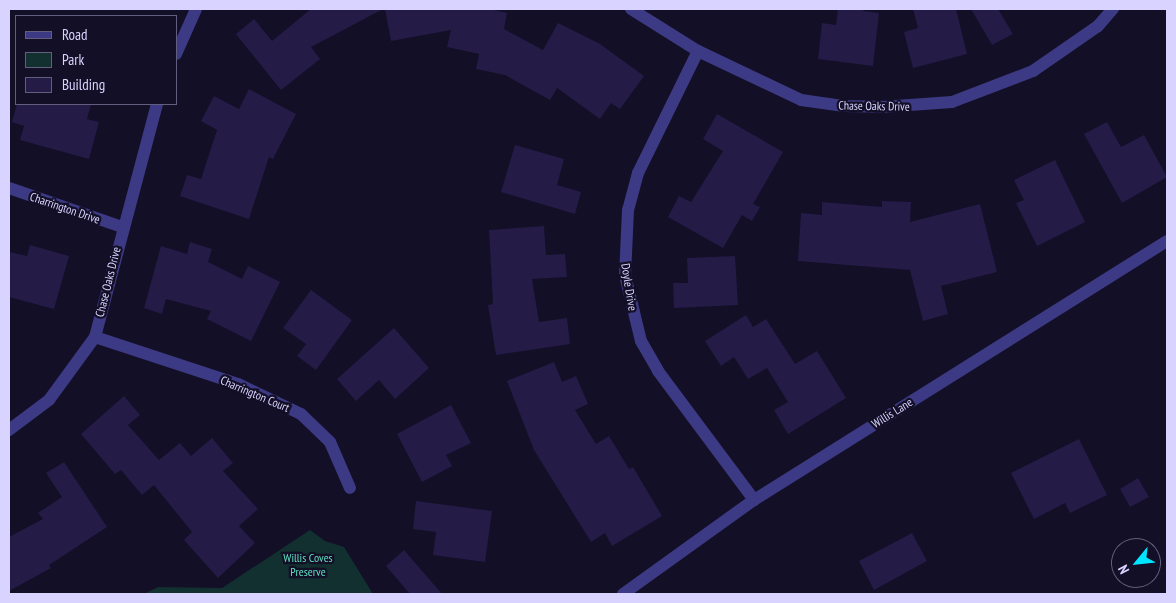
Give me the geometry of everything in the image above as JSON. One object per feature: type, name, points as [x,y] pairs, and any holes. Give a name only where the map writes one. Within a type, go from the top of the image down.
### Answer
[{"type":"street","points":[[178,50],[196,9]]},
{"type":"street","name":"Chase Oaks Drive","points":[[631,9],[698,51],[802,100],[843,106],[918,107],[952,102],[1034,71],[1098,26],[1113,9]]},
{"type":"street","name":"Doyle Drive","points":[[698,51],[638,173],[628,210],[625,274],[641,341],[654,363],[754,500]]},
{"type":"street","name":"Chase Oaks Drive","points":[[9,430],[49,400],[94,337],[122,227],[157,105]]},
{"type":"street","name":"Charrington Drive","points":[[9,188],[122,227]]},
{"type":"street","name":"Willis Lane","points":[[623,594],[754,500],[1167,241]]},
{"type":"street","name":"Charrington Court","points":[[94,337],[238,384],[301,414],[330,442],[350,488]]},
{"type":"green space","name":"Willis Coves Preserve","points":[[310,530],[325,541],[344,547],[373,594],[144,594],[158,587],[222,588]]},
{"type":"building","points":[[311,9],[383,9],[311,47],[320,59],[281,90],[236,34],[254,19],[272,41]]},
{"type":"building","points":[[385,9],[489,9],[507,13],[504,29],[543,50],[558,23],[600,44],[644,76],[620,109],[611,103],[600,119],[557,88],[550,100],[505,75],[476,69],[479,54],[447,47],[451,30],[391,41]]},
{"type":"building","points":[[838,9],[864,9],[863,11],[879,13],[873,66],[818,59],[822,23],[836,25]]},
{"type":"building","points":[[913,9],[956,9],[967,54],[913,68],[904,32],[918,28]]},
{"type":"building","points":[[971,9],[998,9],[1013,34],[992,45]]},
{"type":"building","points":[[249,89],[296,114],[273,159],[269,157],[249,219],[180,196],[187,175],[201,179],[217,130],[201,121],[214,96],[239,109]]},
{"type":"building","points":[[17,105],[91,105],[87,119],[99,122],[89,159],[20,140],[24,126],[12,122]]},
{"type":"building","points":[[717,114],[783,152],[753,204],[760,207],[752,221],[742,215],[723,248],[668,217],[679,196],[691,202],[723,151],[703,139]]},
{"type":"building","points":[[1107,122],[1121,147],[1144,135],[1167,177],[1122,203],[1084,134]]},
{"type":"building","points":[[515,145],[564,159],[557,185],[581,192],[575,214],[501,192]]},
{"type":"building","points":[[1055,160],[1085,222],[1037,246],[1016,203],[1024,200],[1014,180]]},
{"type":"building","points":[[882,201],[911,202],[910,222],[980,204],[997,272],[941,286],[948,314],[923,321],[910,270],[798,261],[801,213],[822,215],[822,202],[882,207]]},
{"type":"building","points":[[544,226],[546,255],[565,254],[567,277],[532,279],[539,322],[567,318],[570,344],[496,355],[488,305],[493,304],[489,230]]},
{"type":"building","points":[[190,242],[212,249],[208,262],[242,279],[248,266],[280,282],[251,341],[207,319],[211,311],[166,299],[162,314],[144,308],[161,246],[187,254]]},
{"type":"building","points":[[30,245],[69,256],[54,309],[9,297],[9,252],[27,256]]},
{"type":"building","points":[[735,256],[738,305],[674,308],[673,283],[688,283],[687,258]]},
{"type":"building","points":[[311,290],[352,320],[316,370],[297,356],[306,344],[283,328]]},
{"type":"building","points":[[746,315],[753,327],[766,319],[795,364],[817,351],[846,398],[788,434],[774,410],[788,402],[767,368],[748,379],[734,357],[721,366],[705,341]]},
{"type":"building","points":[[394,328],[429,368],[395,399],[379,380],[356,401],[337,379]]},
{"type":"building","points":[[554,362],[562,382],[576,376],[588,404],[575,410],[596,444],[609,436],[629,469],[633,467],[662,516],[612,546],[605,533],[591,542],[534,450],[507,381]]},
{"type":"building","points":[[124,396],[140,415],[128,425],[159,460],[180,443],[191,456],[212,438],[233,463],[223,471],[258,509],[239,526],[255,543],[218,578],[184,540],[192,532],[154,485],[142,495],[121,470],[115,474],[81,434]]},
{"type":"building","points":[[451,405],[471,443],[446,455],[452,466],[422,482],[397,434]]},
{"type":"building","points":[[1079,439],[1107,495],[1070,513],[1065,503],[1034,519],[1011,473]]},
{"type":"building","points":[[64,462],[107,527],[49,565],[51,568],[9,591],[9,537],[43,519],[38,513],[62,497],[46,473]]},
{"type":"building","points":[[1138,478],[1149,497],[1130,507],[1120,489]]},
{"type":"building","points":[[416,501],[492,511],[485,562],[433,555],[436,532],[413,529]]},
{"type":"building","points":[[912,533],[927,561],[874,590],[859,561]]},
{"type":"building","points":[[404,550],[442,594],[410,594],[386,566]]}]
